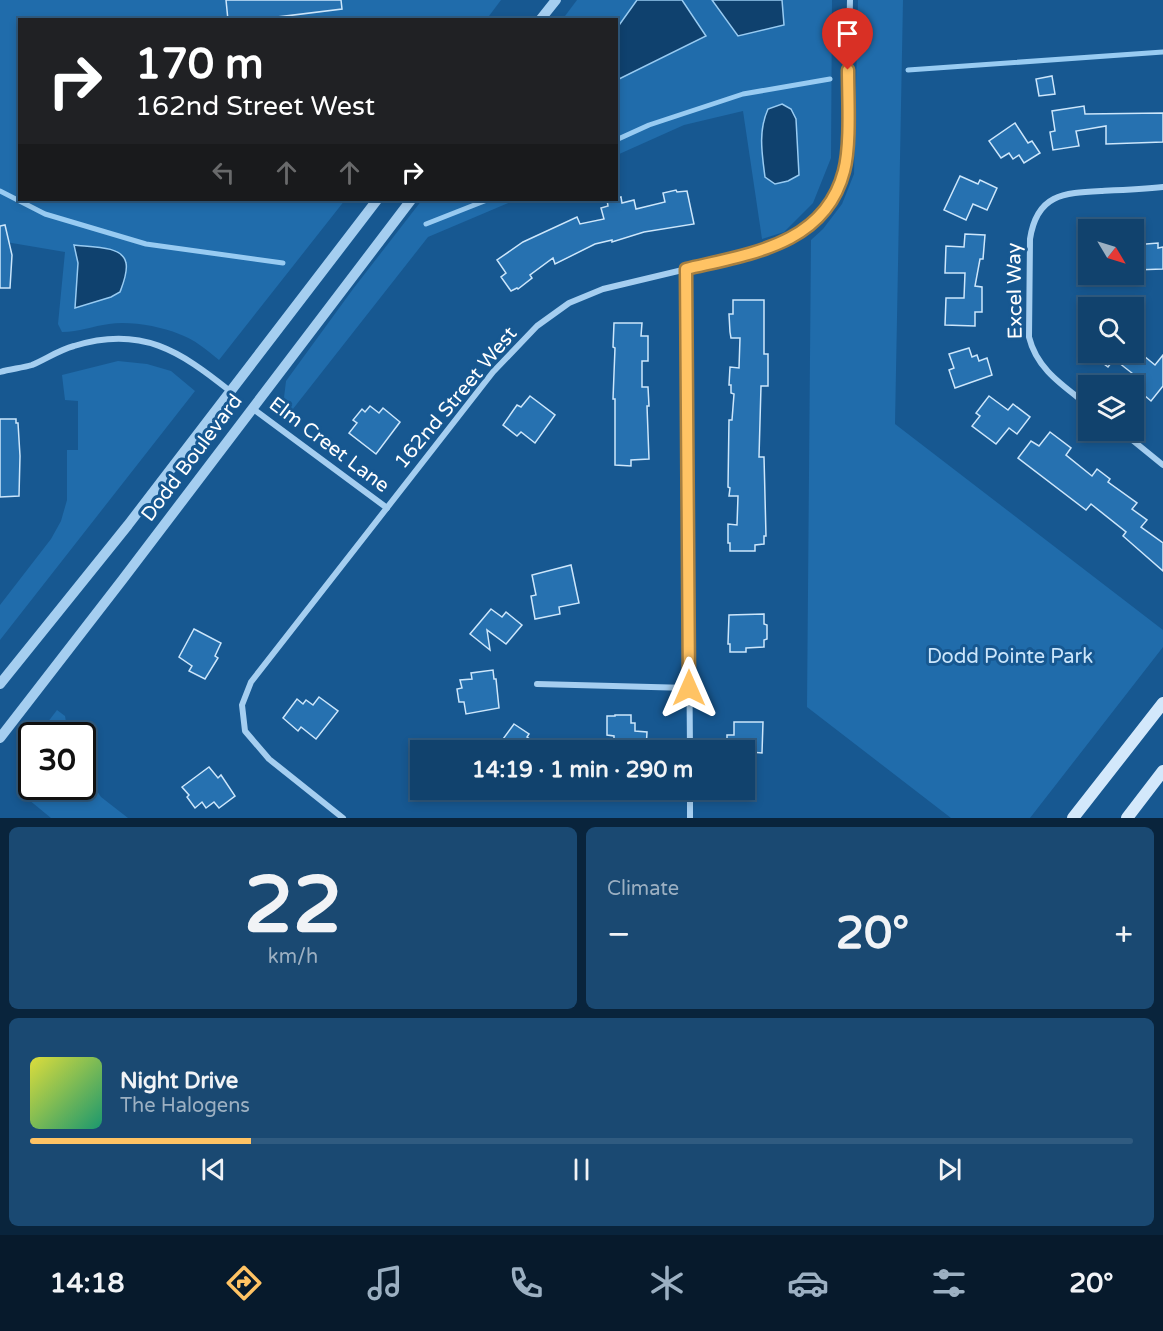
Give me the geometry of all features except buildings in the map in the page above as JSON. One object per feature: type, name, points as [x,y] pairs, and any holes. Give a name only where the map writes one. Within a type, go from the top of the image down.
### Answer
[{"type":"main road","points":[[1073,818],[1163,703]]},
{"type":"main road","points":[[1127,818],[1163,771]]},
{"type":"street","points":[[542,18],[556,0]]},
{"type":"street","name":"162nd Street West","points":[[344,818],[269,759],[245,730],[242,705],[251,682],[493,372],[537,326],[569,303],[603,289],[762,251],[796,236],[817,221],[833,197],[844,171],[847,139],[850,0]]},
{"type":"street","name":"Excel Way","points":[[1078,397],[1041,366],[1029,337],[1032,226],[1043,208],[1051,201],[1069,193],[1163,187]]},
{"type":"street","name":"Dodd Boulevard","points":[[0,684],[128,525],[376,201]]},
{"type":"street","name":"Dodd Boulevard","points":[[0,738],[410,201]]},
{"type":"street","points":[[686,269],[690,740]]},
{"type":"street","points":[[0,372],[30,366],[74,346],[111,339],[145,341],[174,351],[230,391]]},
{"type":"street","name":"Elm Creet Lane","points":[[252,408],[387,508]]},
{"type":"street","points":[[1134,441],[1163,465]]},
{"type":"street","points":[[537,684],[689,688]]},
{"type":"street","points":[[690,800],[690,818]]},
{"type":"green space","points":[[0,0],[501,0],[488,18],[18,18],[18,201],[344,201],[219,360],[185,336],[144,325],[117,323],[62,332],[58,324],[65,252],[0,241]]},
{"type":"green space","points":[[577,0],[832,0],[831,158],[813,203],[784,232],[762,239],[743,111],[684,125],[618,155],[618,18],[564,18]]},
{"type":"green space","name":"Dodd Pointe Park","points":[[858,0],[903,0],[895,424],[1163,630],[1163,647],[1030,818],[951,818],[807,707],[811,240],[823,229],[842,204],[854,174]]},
{"type":"green space","points":[[421,201],[513,201],[428,237],[289,414],[283,406],[286,381]]},
{"type":"green space","points":[[118,361],[147,364],[171,371],[195,391],[0,640],[0,605],[51,539],[61,521],[67,500],[67,450],[78,450],[78,401],[65,400],[62,375]]},
{"type":"green space","points":[[57,710],[65,716],[66,722],[48,722]]},
{"type":"green space","points":[[96,790],[101,797],[128,818],[51,818],[29,800],[96,800]]},
{"type":"shaded area","points":[[637,0],[682,0],[706,36],[618,80],[618,27]]},
{"type":"shaded area","points":[[712,0],[782,0],[784,25],[738,36]]},
{"type":"shaded area","points":[[782,104],[791,109],[796,119],[799,175],[775,184],[765,177],[762,134],[768,109]]},
{"type":"shaded area","points":[[74,245],[104,248],[124,257],[126,270],[120,292],[75,308],[78,263]]},
{"type":"waterway","points":[[908,70],[1163,52]]},
{"type":"waterway","points":[[618,139],[649,125],[743,94],[830,79]]},
{"type":"waterway","points":[[0,191],[18,200]]},
{"type":"waterway","points":[[20,201],[45,214],[146,244],[283,263]]},
{"type":"waterway","points":[[426,224],[484,201]]},
{"type":"route","points":[[689,688],[686,269],[762,251],[796,236],[817,221],[833,197],[844,171],[848,70]]}]
